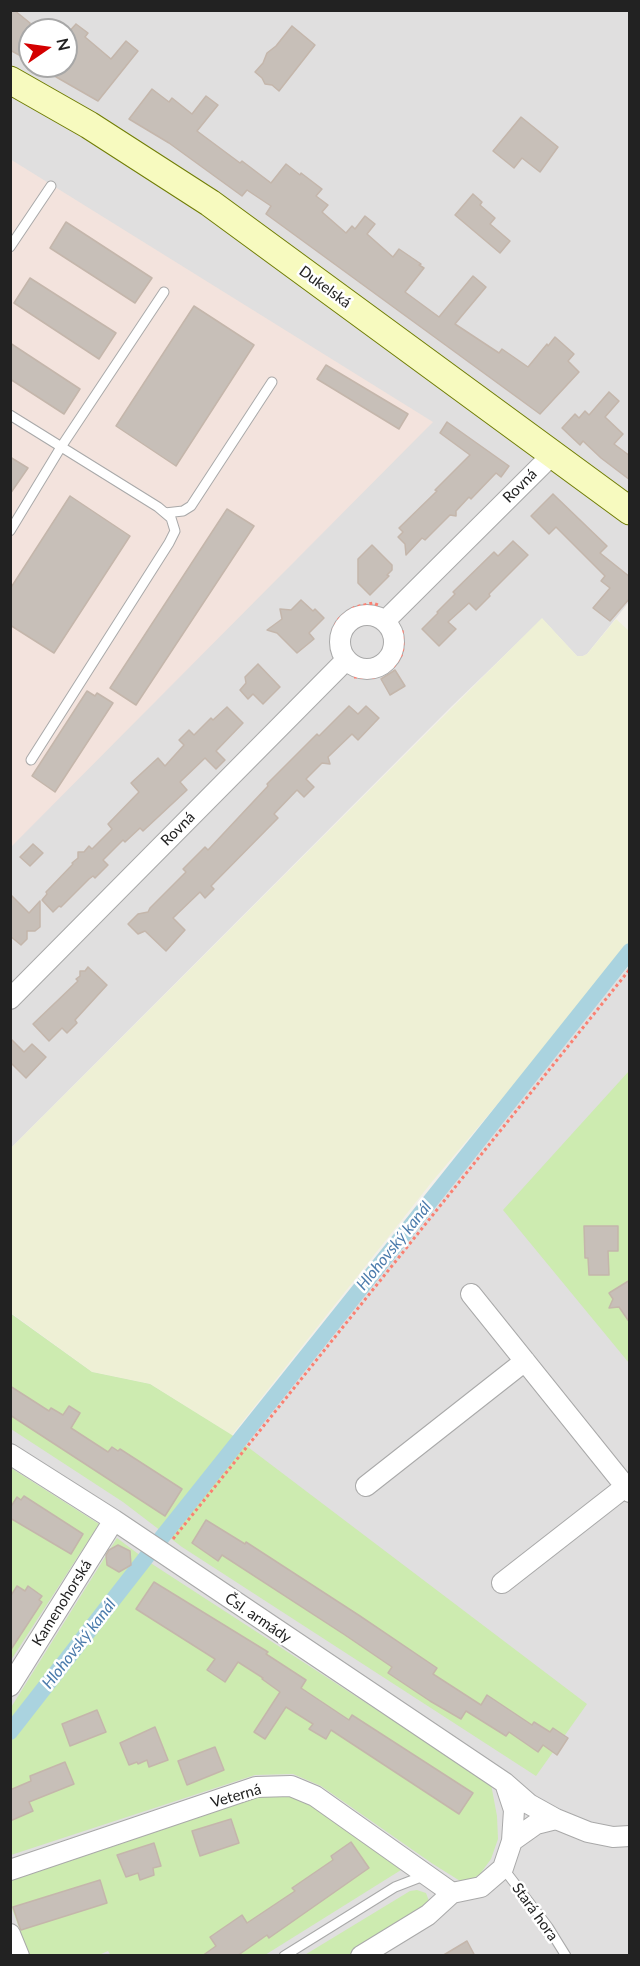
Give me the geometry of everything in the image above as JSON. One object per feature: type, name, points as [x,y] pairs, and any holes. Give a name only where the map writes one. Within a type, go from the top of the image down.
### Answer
[{"type":"main road","name":"Dukelská","points":[[10,80],[89,125],[210,204],[630,511]]},
{"type":"street","name":"Rovná","points":[[385,621],[553,454]]},
{"type":"street","points":[[359,615],[377,616],[385,621],[391,628],[394,645],[386,661],[370,669],[353,666],[346,660],[339,643],[345,626],[359,615]]},
{"type":"street","name":"Rovná","points":[[10,999],[346,660]]},
{"type":"street","points":[[471,1294],[627,1490],[502,1583]]},
{"type":"street","points":[[366,1486],[525,1361]]},
{"type":"street","name":"Čsl. armády","points":[[10,1454],[114,1520],[505,1783],[529,1804],[556,1819],[588,1832],[613,1837],[630,1836]]},
{"type":"street","name":"Kamenohorská","points":[[10,1686],[114,1520]]},
{"type":"street","points":[[361,1956],[428,1915],[452,1893],[481,1887],[503,1868],[512,1841],[514,1810],[505,1783]]},
{"type":"street","name":"Veterná","points":[[10,1870],[256,1787],[291,1786],[315,1796],[452,1893]]},
{"type":"street","points":[[512,1841],[536,1824],[556,1819]]},
{"type":"street","points":[[10,1934],[19,1956]]},
{"type":"lane","points":[[10,247],[51,186]]},
{"type":"lane","points":[[10,531],[61,447],[164,292]]},
{"type":"lane","points":[[165,513],[183,511],[191,506],[272,382]]},
{"type":"lane","points":[[10,415],[158,507],[171,518],[175,531],[31,760]]},
{"type":"lane","name":"Stará hora","points":[[503,1868],[567,1956]]},
{"type":"lane","points":[[284,1956],[395,1887],[426,1875]]},
{"type":"path","points":[[161,1553],[630,969]]},
{"type":"shaded area","points":[[11,11],[629,11],[629,602],[583,656],[577,656],[542,619],[452,706],[11,1148]]},
{"type":"shaded area","points":[[10,159],[433,422],[11,847],[10,847]]},
{"type":"shaded area","points":[[629,966],[629,1955],[11,1955],[10,1313],[92,1372],[150,1384],[243,1443],[578,1026]]},
{"type":"green space","points":[[542,618],[577,656],[587,654],[616,619],[629,631],[629,948],[431,1183],[232,1435],[150,1384],[92,1372],[11,1313],[11,1148]]},
{"type":"green space","points":[[629,1071],[629,1363],[503,1210]]},
{"type":"green space","points":[[10,1313],[92,1372],[150,1384],[232,1435],[587,1704],[536,1776],[182,1547],[123,1502],[11,1429]]},
{"type":"green space","points":[[11,1468],[99,1524],[11,1660]]},
{"type":"green space","points":[[117,1538],[149,1562],[491,1784],[497,1816],[498,1839],[491,1859],[480,1874],[465,1884],[321,1786],[293,1774],[255,1775],[11,1855],[10,1709]]},
{"type":"green space","points":[[290,1796],[312,1806],[401,1870],[265,1955],[111,1956],[108,1951],[99,1955],[29,1955],[11,1906],[11,1880],[256,1797]]},
{"type":"green space","points":[[417,1890],[426,1893],[429,1901],[419,1914],[349,1955],[303,1956],[410,1891]]},
{"type":"building","points":[[10,10],[14,10],[24,18],[18,18],[18,54],[10,50]]},
{"type":"building","points":[[78,26],[88,33],[85,37],[111,59],[126,41],[138,51],[98,101],[58,78],[78,78]]},
{"type":"building","points":[[292,26],[315,45],[279,91],[272,85],[265,84],[255,72],[263,63],[267,53],[276,46]]},
{"type":"building","points":[[152,89],[169,102],[172,98],[192,114],[206,96],[218,105],[197,131],[271,183],[286,164],[300,175],[301,173],[322,189],[316,196],[328,205],[322,212],[346,233],[352,226],[355,229],[365,216],[375,224],[367,234],[393,257],[399,249],[424,268],[405,292],[439,317],[473,276],[486,287],[455,324],[499,353],[502,349],[528,367],[555,337],[574,354],[568,361],[579,372],[540,414],[266,214],[271,206],[247,190],[242,196],[169,143],[129,119]]},
{"type":"building","points":[[521,117],[558,147],[540,172],[522,158],[514,168],[493,151]]},
{"type":"building","points":[[473,194],[482,202],[480,205],[495,218],[490,224],[510,241],[500,253],[455,215]]},
{"type":"building","points":[[66,222],[152,278],[135,303],[50,248]]},
{"type":"building","points":[[30,278],[116,333],[99,359],[14,303]]},
{"type":"building","points":[[194,306],[254,345],[176,466],[116,426]]},
{"type":"building","points":[[10,343],[80,389],[64,414],[10,379]]},
{"type":"building","points":[[326,365],[408,414],[399,429],[317,379]]},
{"type":"building","points":[[609,392],[619,401],[605,417],[623,434],[614,444],[630,456],[630,480],[583,441],[580,445],[562,428],[575,414],[579,418],[585,411],[589,415]]},
{"type":"building","points":[[447,422],[509,466],[501,477],[496,473],[471,499],[469,497],[456,511],[456,516],[450,515],[425,540],[422,538],[406,555],[405,544],[398,537],[403,532],[399,528],[470,455],[440,433]]},
{"type":"building","points":[[10,457],[28,468],[10,494]]},
{"type":"building","points":[[553,494],[607,546],[600,553],[630,577],[630,598],[610,621],[593,608],[610,588],[601,581],[605,576],[556,527],[549,534],[531,516]]},
{"type":"building","points":[[70,496],[130,536],[54,653],[10,625],[10,589]]},
{"type":"building","points":[[227,509],[254,526],[136,705],[110,688]]},
{"type":"building","points":[[513,541],[528,555],[476,610],[469,603],[448,622],[456,629],[439,646],[422,629],[455,594],[453,592],[494,552],[498,556]]},
{"type":"building","points":[[372,545],[392,565],[392,570],[370,595],[358,583],[358,559]]},
{"type":"building","points":[[301,600],[324,618],[309,633],[314,639],[297,653],[277,633],[267,630],[282,619],[280,609],[291,610]]},
{"type":"building","points":[[258,664],[280,687],[263,704],[253,694],[248,699],[240,690],[246,683],[245,677]]},
{"type":"building","points":[[395,670],[405,686],[390,695],[381,679]]},
{"type":"building","points":[[87,691],[95,696],[97,693],[113,703],[55,792],[32,776]]},
{"type":"building","points":[[349,706],[358,714],[366,706],[379,718],[358,740],[352,734],[328,757],[330,764],[322,763],[306,779],[314,787],[304,797],[297,790],[274,814],[278,818],[211,886],[214,889],[205,898],[200,892],[173,918],[185,930],[166,951],[145,931],[138,934],[128,924],[138,914],[148,912],[186,872],[183,869],[205,847],[208,850],[268,786],[267,784]]},
{"type":"building","points":[[227,707],[243,723],[216,751],[225,760],[216,769],[205,758],[180,782],[187,790],[143,831],[140,828],[125,842],[123,840],[103,860],[108,865],[53,912],[42,900],[46,892],[78,858],[78,852],[84,852],[89,846],[92,849],[112,829],[108,824],[139,792],[131,783],[158,758],[165,766],[184,745],[179,740],[189,730],[194,735],[211,718],[213,720]]},
{"type":"building","points":[[33,844],[43,853],[30,866],[20,857]]},
{"type":"building","points":[[10,894],[29,913],[40,901],[40,927],[35,931],[27,931],[27,939],[21,945],[10,936]]},
{"type":"building","points":[[88,967],[107,985],[75,1020],[77,1023],[67,1033],[62,1028],[49,1041],[33,1024],[78,981],[76,979],[80,976],[80,971],[85,971]]},
{"type":"building","points":[[10,1038],[24,1052],[32,1044],[46,1057],[26,1078],[10,1062]]},
{"type":"building","points":[[584,1226],[618,1226],[618,1251],[608,1251],[609,1275],[589,1275],[588,1258],[585,1258]]},
{"type":"building","points":[[630,1280],[630,1323],[619,1307],[609,1308],[613,1299],[609,1293]]},
{"type":"building","points":[[10,1386],[49,1411],[51,1408],[63,1415],[69,1406],[80,1413],[71,1428],[108,1452],[112,1447],[118,1451],[120,1449],[182,1489],[165,1516],[10,1415]]},
{"type":"building","points":[[24,1496],[83,1534],[71,1554],[10,1518],[10,1508],[17,1497],[21,1500]]},
{"type":"building","points":[[206,1520],[245,1544],[246,1542],[360,1616],[437,1668],[433,1674],[481,1705],[487,1695],[532,1725],[534,1722],[550,1732],[553,1728],[568,1738],[557,1755],[543,1745],[538,1752],[509,1732],[506,1736],[466,1711],[461,1719],[430,1701],[388,1673],[392,1667],[345,1635],[222,1555],[218,1561],[192,1543]]},
{"type":"building","points":[[118,1545],[130,1551],[131,1565],[119,1572],[107,1565],[106,1555],[109,1550]]},
{"type":"building","points":[[154,1582],[268,1652],[266,1654],[306,1680],[301,1688],[349,1720],[352,1715],[473,1793],[459,1814],[331,1730],[326,1739],[309,1729],[313,1724],[286,1707],[265,1739],[254,1732],[280,1692],[238,1662],[225,1682],[207,1670],[215,1659],[136,1609]]},
{"type":"building","points":[[17,1586],[25,1591],[28,1586],[42,1596],[39,1600],[42,1602],[10,1651],[10,1597]]},
{"type":"building","points":[[97,1710],[106,1732],[70,1746],[62,1724]]},
{"type":"building","points":[[155,1727],[168,1760],[149,1767],[147,1760],[129,1765],[120,1743]]},
{"type":"building","points":[[215,1747],[224,1770],[187,1785],[178,1761]]},
{"type":"building","points":[[65,1762],[74,1784],[29,1802],[33,1811],[10,1821],[10,1790],[31,1781],[30,1776]]},
{"type":"building","points":[[231,1819],[239,1843],[200,1856],[192,1831]]},
{"type":"building","points":[[351,1842],[369,1868],[269,1938],[267,1935],[237,1956],[202,1956],[216,1946],[210,1937],[242,1915],[247,1923],[295,1891],[292,1888],[333,1860],[331,1856]]},
{"type":"building","points":[[154,1843],[161,1866],[153,1868],[154,1875],[140,1880],[138,1873],[126,1877],[117,1855]]},
{"type":"building","points":[[100,1880],[107,1903],[21,1930],[13,1907]]},
{"type":"building","points":[[467,1941],[475,1956],[442,1956]]},
{"type":"waterway","name":"Hlohovský kanál","points":[[159,1541],[630,951]]},
{"type":"waterway","name":"Hlohovský kanál","points":[[10,1732],[148,1555]]}]
